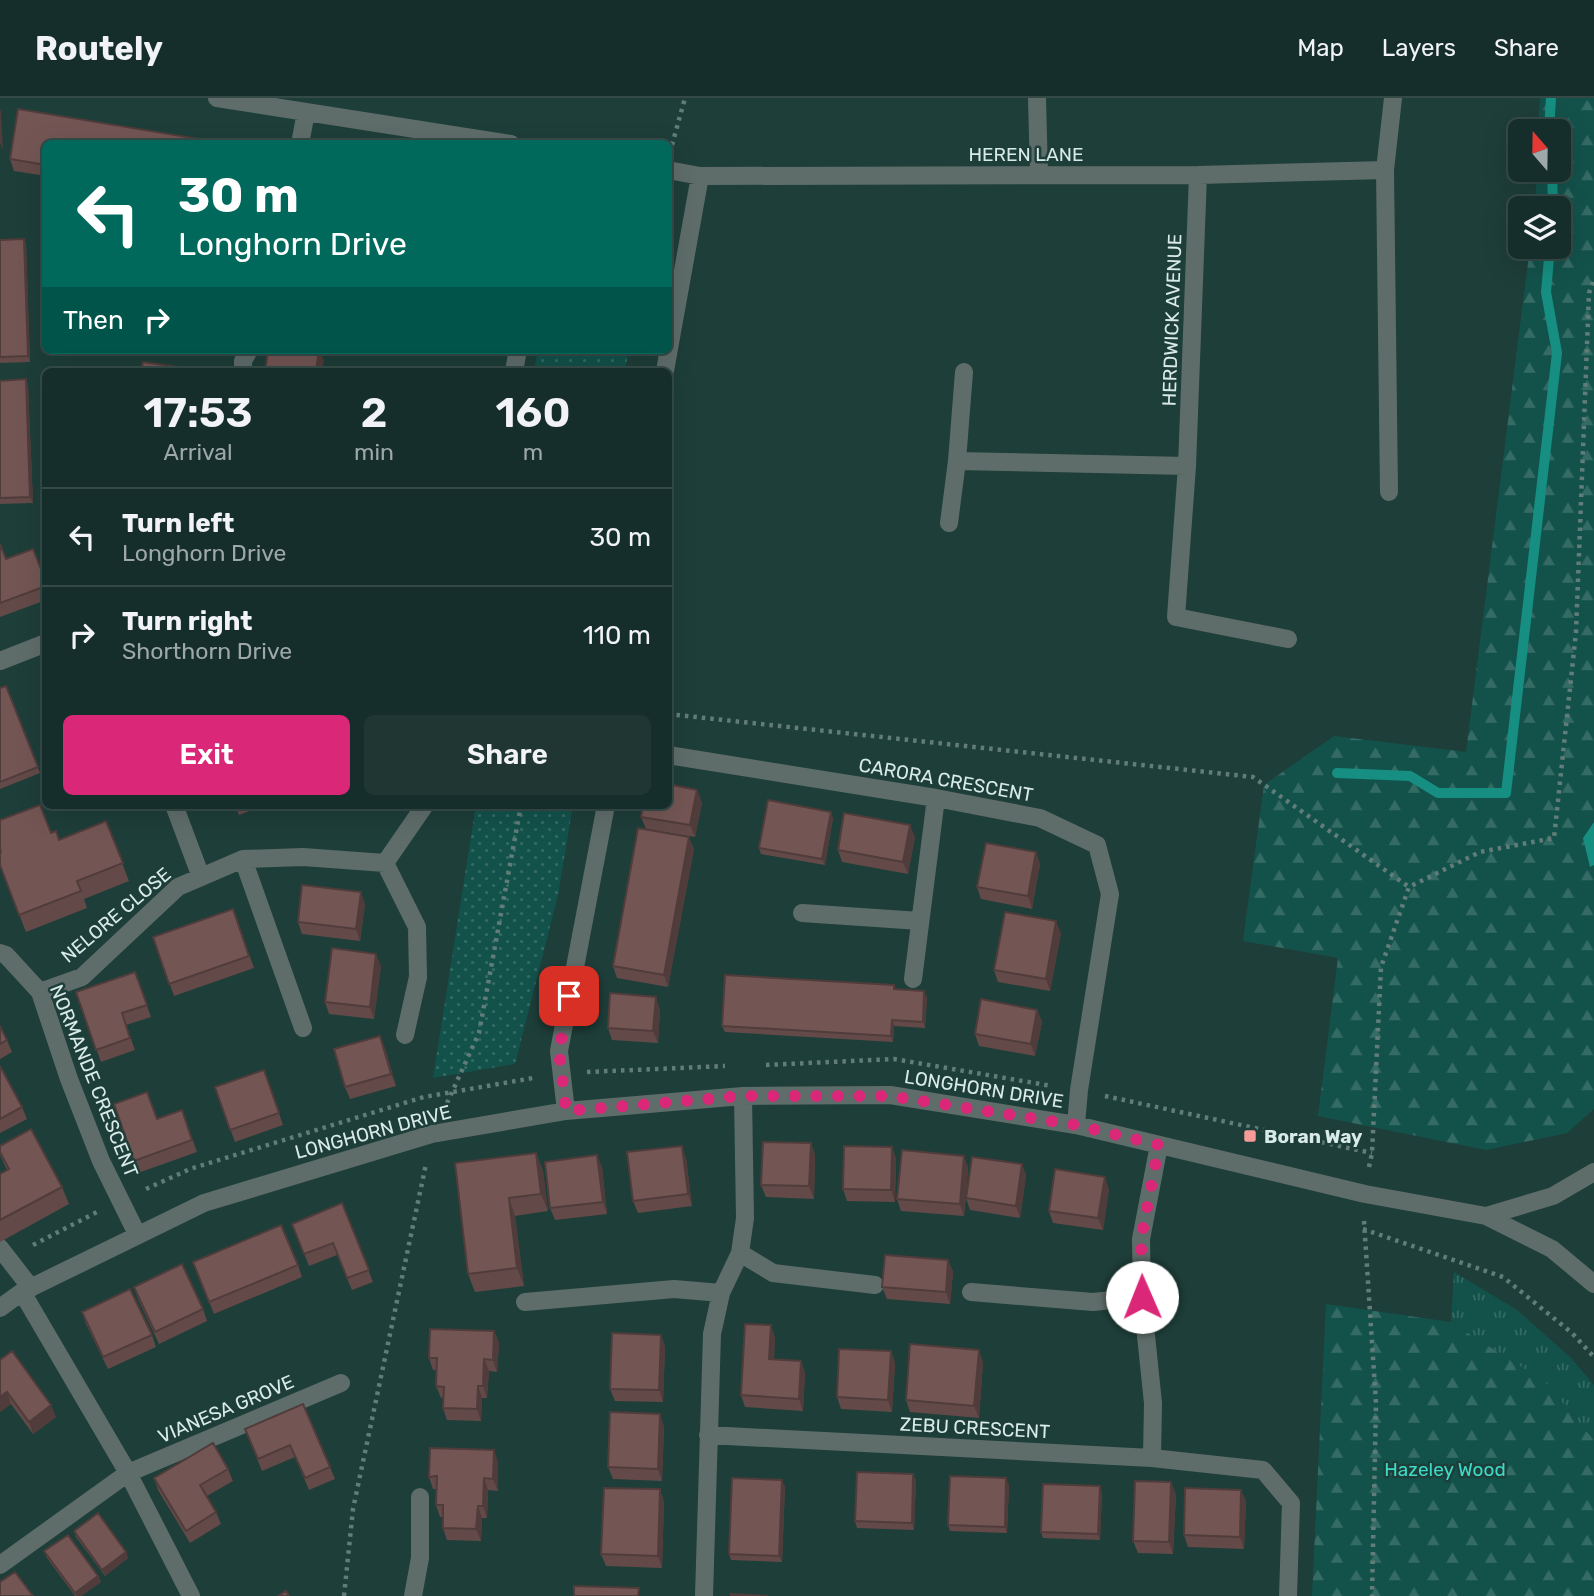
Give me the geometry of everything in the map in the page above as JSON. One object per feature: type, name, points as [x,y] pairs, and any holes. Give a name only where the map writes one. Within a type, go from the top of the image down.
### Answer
[{"type":"street","points":[[217,98],[484,140]]},
{"type":"street","points":[[1037,98],[1039,175]]},
{"type":"street","points":[[1389,492],[1385,170],[1393,98]]},
{"type":"street","points":[[301,140],[306,112]]},
{"type":"street","name":"HEREN LANE","points":[[672,171],[700,176],[1198,175],[1385,170]]},
{"type":"street","name":"HERDWICK AVENUE","points":[[1198,175],[1188,466],[1176,617],[1288,639]]},
{"type":"street","points":[[672,332],[700,176]]},
{"type":"street","points":[[949,523],[964,372]]},
{"type":"street","points":[[957,461],[1188,466]]},
{"type":"street","points":[[0,661],[42,645]]},
{"type":"street","name":"CARORA CRESCENT","points":[[672,756],[936,798],[1041,818],[1097,845],[1110,894],[1079,1090],[1076,1125]]},
{"type":"street","points":[[913,979],[936,798]]},
{"type":"street","points":[[176,809],[201,877]]},
{"type":"street","points":[[405,1035],[418,977],[417,927],[385,863],[422,809]]},
{"type":"street","points":[[566,1111],[559,1051],[605,809]]},
{"type":"street","name":"NELORE CLOSE","points":[[40,992],[82,977],[178,887],[243,859],[273,856],[385,863]]},
{"type":"street","points":[[243,859],[303,1028]]},
{"type":"street","points":[[802,913],[920,921]]},
{"type":"street","name":"NORMANDE CRESCENT","points":[[0,953],[6,955],[40,992],[69,1079],[97,1149],[137,1234]]},
{"type":"street","points":[[704,1596],[712,1334],[721,1293],[740,1253],[746,1218],[743,1096]]},
{"type":"street","name":"LONGHORN DRIVE","points":[[0,1308],[26,1290],[204,1203],[432,1133],[566,1111],[743,1096],[890,1096],[1076,1125],[1365,1194],[1486,1216],[1552,1250],[1594,1284]]},
{"type":"street","points":[[1152,1458],[1153,1403],[1142,1297],[1141,1239],[1159,1145]]},
{"type":"street","name":"LONGHORN DRIVE","points":[[1486,1216],[1553,1196],[1594,1172]]},
{"type":"street","points":[[0,1248],[128,1473],[191,1596]]},
{"type":"street","points":[[740,1253],[773,1273],[875,1285]]},
{"type":"street","points":[[525,1302],[674,1289],[721,1293]]},
{"type":"street","points":[[971,1292],[1093,1303],[1142,1297]]},
{"type":"street","name":"VIANESA GROVE","points":[[0,1564],[128,1473],[341,1383]]},
{"type":"street","name":"ZEBU CRESCENT","points":[[708,1435],[1152,1458],[1263,1470],[1292,1503],[1289,1596]]},
{"type":"street","points":[[413,1596],[420,1558],[421,1497]]},
{"type":"path","points":[[672,147],[685,98]]},
{"type":"path","points":[[1371,1153],[1381,967],[1409,887],[1480,852],[1554,838],[1576,632],[1589,293],[1594,280]]},
{"type":"path","points":[[672,714],[1253,777],[1409,887]]},
{"type":"path","points":[[344,1596],[353,1509],[432,1133],[479,1033],[520,809]]},
{"type":"path","points":[[1372,1596],[1376,1403],[1363,1230],[1503,1277],[1572,1333],[1594,1357]]},
{"type":"green space","points":[[1540,98],[1594,98],[1594,1109],[1567,1133],[1486,1150],[1318,1116],[1338,958],[1243,941],[1264,785],[1334,736],[1466,752],[1528,259],[1571,259],[1571,196],[1536,196],[1536,182],[1572,182],[1572,119],[1539,119]]},
{"type":"green space","points":[[537,354],[628,354],[626,368],[535,368]]},
{"type":"green space","points":[[475,809],[572,809],[558,895],[515,1064],[433,1078]]},
{"type":"green space","points":[[1454,1272],[1517,1310],[1571,1358],[1594,1385],[1594,1440],[1545,1382],[1451,1322]]},
{"type":"green space","name":"Hazeley Wood","points":[[1326,1304],[1451,1322],[1545,1382],[1594,1440],[1594,1596],[1312,1596]]},
{"type":"shaded area","points":[[1594,822],[1594,865],[1590,867],[1583,838]]},
{"type":"building","points":[[18,109],[199,139],[42,140],[42,164],[10,159]]},
{"type":"building","points":[[24,239],[28,356],[0,357],[0,240]]},
{"type":"building","points":[[267,354],[318,354],[316,368],[265,368]]},
{"type":"building","points":[[143,362],[185,368],[142,368]]},
{"type":"building","points":[[26,379],[30,497],[0,498],[0,381]]},
{"type":"building","points":[[0,544],[6,559],[33,549],[42,572],[42,587],[0,603]]},
{"type":"building","points":[[6,686],[38,767],[0,782],[0,688]]},
{"type":"building","points":[[672,785],[697,790],[690,825],[641,817],[642,809],[672,809]]},
{"type":"building","points":[[768,800],[831,812],[822,859],[759,848]]},
{"type":"building","points":[[40,805],[51,833],[56,831],[59,840],[106,821],[123,863],[77,881],[81,891],[19,915],[0,865],[0,820]]},
{"type":"building","points":[[844,813],[910,825],[903,862],[838,850]]},
{"type":"building","points":[[638,828],[689,837],[664,975],[613,966]]},
{"type":"building","points":[[986,843],[1036,852],[1028,896],[977,887]]},
{"type":"building","points":[[302,885],[361,892],[356,929],[298,922]]},
{"type":"building","points":[[233,909],[249,956],[169,984],[153,937]]},
{"type":"building","points":[[1005,912],[1056,921],[1046,979],[994,970]]},
{"type":"building","points":[[332,948],[376,954],[370,1007],[325,1002]]},
{"type":"building","points":[[135,972],[147,1005],[122,1013],[130,1038],[96,1050],[76,992]]},
{"type":"building","points":[[725,975],[894,985],[894,989],[924,991],[923,1022],[892,1020],[891,1036],[722,1026]]},
{"type":"building","points":[[610,993],[656,997],[653,1031],[608,1028]]},
{"type":"building","points":[[981,999],[1037,1010],[1031,1044],[975,1034]]},
{"type":"building","points":[[0,1026],[7,1040],[0,1044]]},
{"type":"building","points":[[380,1036],[391,1074],[345,1087],[334,1049]]},
{"type":"building","points":[[0,1066],[22,1107],[0,1119]]},
{"type":"building","points":[[264,1070],[279,1113],[230,1130],[215,1087]]},
{"type":"building","points":[[147,1092],[157,1119],[182,1110],[192,1140],[134,1161],[114,1104]]},
{"type":"building","points":[[31,1129],[62,1187],[0,1220],[0,1174],[9,1169],[0,1152],[0,1146]]},
{"type":"building","points":[[763,1142],[811,1143],[809,1186],[761,1185]]},
{"type":"building","points":[[682,1146],[688,1194],[633,1201],[627,1152]]},
{"type":"building","points":[[844,1146],[892,1147],[891,1190],[843,1189]]},
{"type":"building","points":[[902,1150],[964,1156],[960,1204],[897,1199]]},
{"type":"building","points":[[536,1153],[541,1194],[509,1198],[517,1268],[468,1274],[455,1163]]},
{"type":"building","points":[[597,1155],[603,1202],[550,1208],[545,1162]]},
{"type":"building","points":[[972,1157],[1022,1164],[1016,1206],[966,1198]]},
{"type":"building","points":[[1055,1169],[1105,1177],[1098,1218],[1049,1211]]},
{"type":"building","points":[[342,1203],[369,1270],[347,1278],[333,1243],[304,1254],[292,1224]]},
{"type":"building","points":[[281,1225],[298,1265],[209,1302],[193,1262]]},
{"type":"building","points":[[885,1255],[948,1260],[946,1292],[882,1287]]},
{"type":"building","points":[[182,1264],[203,1309],[155,1332],[134,1287]]},
{"type":"building","points":[[130,1289],[152,1335],[103,1357],[82,1312]]},
{"type":"building","points":[[745,1324],[771,1325],[769,1359],[801,1361],[799,1399],[741,1395]]},
{"type":"building","points":[[430,1329],[494,1331],[493,1360],[484,1359],[483,1386],[478,1386],[477,1409],[443,1408],[444,1387],[436,1386],[437,1358],[429,1358]]},
{"type":"building","points":[[612,1333],[661,1335],[659,1390],[610,1389]]},
{"type":"building","points":[[910,1344],[979,1350],[974,1406],[906,1400]]},
{"type":"building","points":[[839,1349],[891,1351],[888,1400],[837,1397]]},
{"type":"building","points":[[12,1351],[51,1405],[29,1422],[7,1392],[0,1397],[0,1360]]},
{"type":"building","points":[[303,1404],[330,1467],[305,1478],[290,1445],[258,1459],[245,1429]]},
{"type":"building","points":[[610,1412],[660,1414],[658,1469],[608,1467]]},
{"type":"building","points":[[213,1443],[228,1469],[200,1485],[216,1512],[186,1531],[154,1478]]},
{"type":"building","points":[[430,1448],[494,1450],[493,1479],[484,1478],[483,1506],[478,1506],[476,1529],[443,1528],[443,1505],[436,1505],[437,1476],[429,1477]]},
{"type":"building","points":[[857,1472],[913,1474],[912,1523],[855,1521]]},
{"type":"building","points":[[950,1476],[1006,1478],[1005,1527],[948,1525]]},
{"type":"building","points":[[732,1478],[782,1480],[779,1556],[729,1554]]},
{"type":"building","points":[[1135,1481],[1171,1482],[1169,1542],[1133,1541]]},
{"type":"building","points":[[1043,1484],[1100,1486],[1098,1534],[1041,1532]]},
{"type":"building","points":[[604,1488],[660,1489],[658,1556],[601,1554]]},
{"type":"building","points":[[1185,1488],[1241,1490],[1240,1537],[1184,1535]]},
{"type":"building","points":[[98,1513],[126,1552],[102,1570],[74,1531]]},
{"type":"building","points":[[68,1535],[98,1576],[75,1593],[44,1551]]},
{"type":"building","points":[[15,1572],[33,1596],[0,1596],[0,1582]]},
{"type":"building","points":[[574,1586],[639,1588],[638,1596],[574,1596]]},
{"type":"building","points":[[731,1594],[768,1596],[731,1596]]},
{"type":"waterway","points":[[1550,119],[1551,98]]},
{"type":"waterway","points":[[1552,182],[1553,196]]},
{"type":"waterway","points":[[1337,773],[1410,776],[1438,793],[1506,793],[1557,353],[1546,292],[1549,259]]},
{"type":"place","name":"Boran Way","points":[[1250,1136]]},
{"type":"route","points":[[569,996],[559,1051],[566,1111],[743,1096],[890,1096],[1076,1125],[1159,1145],[1141,1239],[1142,1297]]}]
